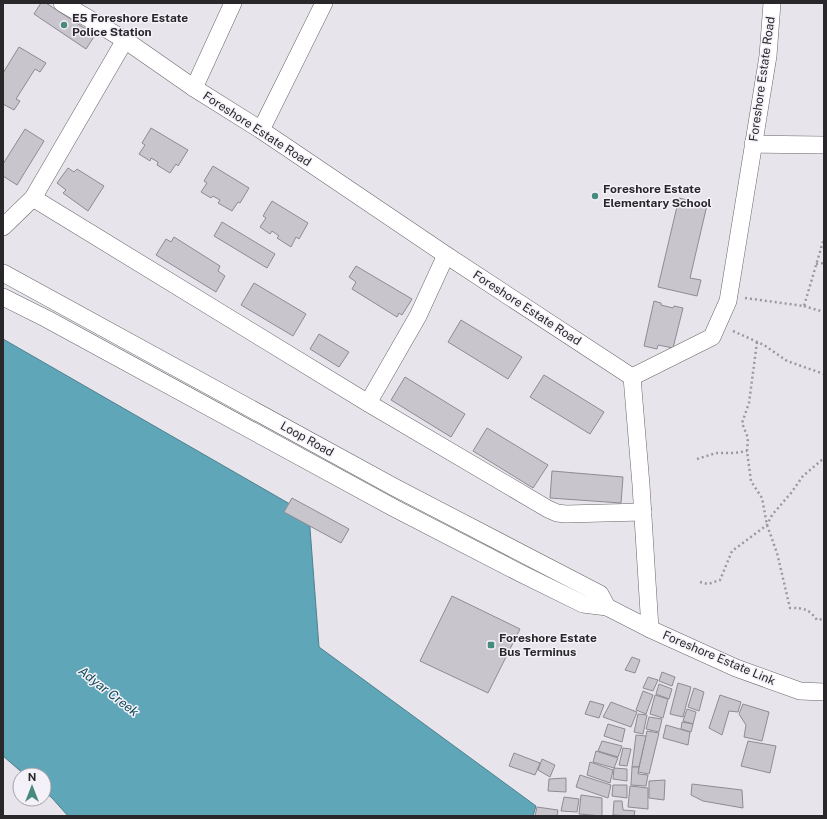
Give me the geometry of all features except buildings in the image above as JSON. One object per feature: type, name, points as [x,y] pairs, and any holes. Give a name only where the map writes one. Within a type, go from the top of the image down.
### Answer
[{"type":"street","name":"Foreshore Estate Road","points":[[62,3],[125,40],[194,88],[261,130],[446,255],[632,377],[712,338],[728,301],[768,56],[772,3]]},
{"type":"street","points":[[194,88],[233,3]]},
{"type":"street","points":[[261,130],[324,3]]},
{"type":"street","points":[[3,227],[33,198],[125,40]]},
{"type":"street","points":[[753,144],[824,145]]},
{"type":"street","points":[[33,198],[368,403],[548,509],[557,513],[566,514],[643,512]]},
{"type":"street","points":[[368,403],[418,316],[446,255]]},
{"type":"street","name":"Loop Road","points":[[3,273],[387,483],[600,594],[612,610]]},
{"type":"street","name":"Loop Road","points":[[3,297],[54,323],[394,508],[522,574],[583,604],[612,610]]},
{"type":"street","points":[[632,377],[643,512],[650,629]]},
{"type":"street","name":"Foreshore Estate Link","points":[[612,610],[736,668],[800,691],[824,692]]},
{"type":"path","points":[[804,306],[824,238]]},
{"type":"path","points":[[816,264],[824,263]]},
{"type":"path","points":[[729,296],[804,306],[824,312]]},
{"type":"path","points":[[718,324],[764,345],[787,360],[824,374]]},
{"type":"path","points":[[757,342],[749,403],[742,423],[748,438],[747,451],[751,482],[762,498],[790,608],[799,608],[811,612],[817,620],[824,619]]},
{"type":"path","points":[[698,459],[716,453],[747,451]]},
{"type":"path","points":[[700,582],[708,584],[720,580],[732,551],[768,525],[772,515],[791,493],[802,476],[824,458]]},
{"type":"water","name":"Adyar Creek","points":[[3,339],[309,515],[319,647],[536,806],[533,816],[68,816],[52,798],[52,767],[16,767],[3,756]]},
{"type":"place","name":"E5 Foreshore Estate Police Station","points":[[64,25]]},
{"type":"place","name":"Foreshore Estate Elementary School","points":[[595,196]]},
{"type":"place","name":"Foreshore Estate Bus Terminus","points":[[491,645]]}]
